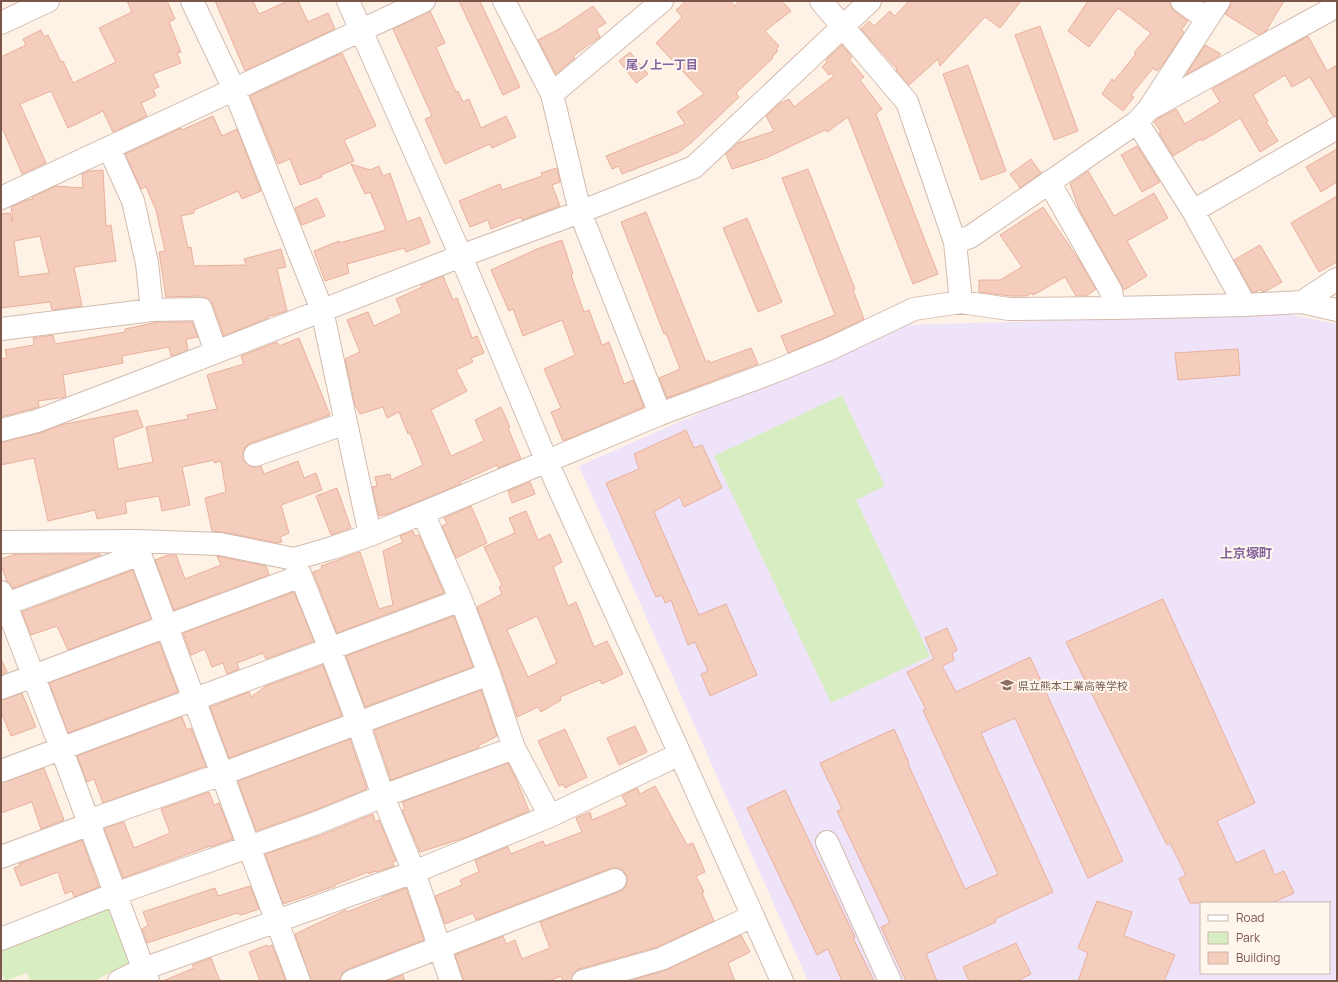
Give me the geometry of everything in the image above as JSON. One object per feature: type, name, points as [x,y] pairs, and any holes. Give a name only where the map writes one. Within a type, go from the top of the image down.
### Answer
[{"type":"street","points":[[1,23],[48,1]]},
{"type":"street","points":[[192,1],[234,89],[322,310],[370,534]]},
{"type":"street","points":[[348,1],[461,256],[547,462],[782,981]]},
{"type":"street","points":[[1,198],[424,1]]},
{"type":"street","points":[[504,1],[552,94],[580,212],[660,414]]},
{"type":"street","points":[[552,94],[662,1]]},
{"type":"street","points":[[821,1],[907,102],[955,242],[961,302]]},
{"type":"street","points":[[1,430],[37,421],[461,256],[580,212],[694,166],[870,1]]},
{"type":"street","points":[[1182,1],[1207,19]]},
{"type":"street","points":[[1142,116],[1219,1]]},
{"type":"street","points":[[955,242],[970,237],[1142,116],[1337,6]]},
{"type":"street","points":[[1142,116],[1192,211],[1245,305]]},
{"type":"street","points":[[1192,211],[1337,128]]},
{"type":"street","points":[[109,148],[134,201],[147,263],[152,310]]},
{"type":"street","points":[[1049,182],[1111,290],[1114,308]]},
{"type":"street","points":[[1302,302],[1337,279]]},
{"type":"street","points":[[1,688],[166,626],[298,567],[332,548],[423,513],[660,414],[818,354],[914,309],[961,302],[1009,308],[1114,308],[1302,302],[1337,310]]},
{"type":"street","points":[[1,329],[152,310],[201,309],[216,352]]},
{"type":"street","points":[[255,455],[346,423]]},
{"type":"street","points":[[423,513],[461,600],[489,674],[514,748],[550,816]]},
{"type":"street","points":[[1,542],[137,548],[220,544],[298,567]]},
{"type":"street","points":[[137,548],[3,601],[61,748],[146,975]]},
{"type":"street","points":[[137,548],[299,981]]},
{"type":"street","points":[[298,567],[358,723],[383,796],[414,872],[451,981]]},
{"type":"street","points":[[1,771],[461,600]]},
{"type":"street","points":[[1,857],[489,674]]},
{"type":"street","points":[[1,939],[115,894],[314,824],[383,796],[514,748]]},
{"type":"street","points":[[119,981],[146,975],[276,921],[414,872],[550,816],[680,754]]},
{"type":"street","points":[[827,842],[890,981]]},
{"type":"street","points":[[352,981],[615,880]]},
{"type":"street","points":[[582,981],[660,959],[753,916]]},
{"type":"shaded area","name":"県立熊本工業高等学校","points":[[1287,314],[1337,324],[1337,981],[808,981],[579,466],[900,325]]},
{"type":"green space","points":[[842,395],[885,486],[856,500],[930,656],[831,703],[714,456]]},
{"type":"green space","points":[[109,905],[131,962],[94,981],[30,981],[27,973],[5,981],[1,971],[1,946]]},
{"type":"building","points":[[127,1],[167,1],[175,19],[169,22],[181,52],[177,53],[181,63],[153,74],[159,87],[153,89],[156,96],[141,103],[147,116],[113,132],[103,111],[68,128],[51,91],[20,104],[46,163],[22,174],[1,125],[1,57],[26,45],[23,39],[41,30],[44,37],[48,35],[61,62],[63,61],[73,83],[116,62],[99,28],[132,12]]},
{"type":"building","points":[[215,1],[253,1],[259,14],[288,1],[298,1],[308,22],[328,13],[335,29],[245,71]]},
{"type":"building","points":[[459,1],[480,1],[520,87],[503,95]]},
{"type":"building","points":[[686,1],[730,1],[735,6],[739,1],[782,1],[791,11],[765,31],[779,46],[776,49],[778,51],[772,57],[773,58],[736,93],[739,97],[691,143],[679,152],[622,174],[619,166],[612,169],[606,156],[685,124],[677,112],[704,94],[656,43],[682,17],[676,10]]},
{"type":"building","points":[[909,1],[1021,1],[1000,28],[985,17],[940,66],[938,59],[909,85],[896,70],[897,69],[861,29],[869,21],[874,26],[890,11],[895,16]]},
{"type":"building","points":[[1088,1],[1170,1],[1174,11],[1188,21],[1181,30],[1184,32],[1162,66],[1157,71],[1153,68],[1131,95],[1134,97],[1123,111],[1102,94],[1112,79],[1114,81],[1136,54],[1134,53],[1151,33],[1118,8],[1089,47],[1068,31]]},
{"type":"building","points":[[1231,1],[1284,1],[1266,31],[1259,35],[1225,14],[1230,7]]},
{"type":"building","points":[[593,6],[606,23],[596,29],[600,37],[573,56],[575,58],[556,74],[538,40],[559,29]]},
{"type":"building","points":[[430,11],[445,43],[436,47],[456,92],[458,91],[463,102],[469,99],[481,128],[506,116],[516,137],[492,148],[490,144],[445,164],[425,119],[432,116],[393,29]]},
{"type":"building","points":[[1040,26],[1078,131],[1054,140],[1015,35]]},
{"type":"building","points":[[1308,36],[1327,71],[1337,65],[1337,116],[1333,116],[1310,77],[1292,87],[1285,75],[1253,95],[1268,121],[1266,122],[1278,141],[1260,152],[1240,118],[1202,141],[1201,139],[1173,156],[1159,133],[1161,132],[1154,122],[1157,119],[1176,109],[1185,124],[1220,102],[1212,89]]},
{"type":"building","points":[[842,45],[852,57],[849,59],[864,77],[860,80],[882,109],[876,114],[938,274],[913,284],[848,117],[827,132],[825,130],[766,158],[732,169],[726,154],[738,143],[774,131],[766,116],[779,104],[789,99],[794,107],[834,76],[832,73],[829,75],[822,67],[827,62],[826,60]]},
{"type":"building","points":[[1205,45],[1221,54],[1186,75]]},
{"type":"building","points":[[630,52],[648,74],[636,83],[619,61]]},
{"type":"building","points":[[342,53],[376,126],[344,140],[354,161],[321,175],[322,177],[300,185],[290,159],[278,164],[250,96]]},
{"type":"building","points":[[968,65],[1006,171],[981,180],[943,74]]},
{"type":"building","points":[[213,116],[222,136],[237,129],[261,191],[242,199],[238,191],[194,210],[194,213],[181,216],[188,248],[191,247],[194,266],[246,265],[244,259],[281,249],[286,267],[277,269],[287,311],[267,317],[268,318],[224,336],[213,305],[208,299],[201,296],[166,297],[159,252],[165,251],[156,210],[146,187],[141,189],[125,154],[181,128],[182,130]]},
{"type":"building","points":[[1137,146],[1160,182],[1142,192],[1121,155]]},
{"type":"building","points":[[1337,149],[1337,182],[1321,192],[1306,167]]},
{"type":"building","points":[[1031,159],[1041,173],[1020,188],[1010,174]]},
{"type":"building","points":[[351,164],[370,170],[379,166],[383,176],[390,173],[407,222],[420,217],[430,243],[406,252],[404,248],[347,264],[349,273],[325,281],[314,251],[339,241],[339,243],[386,230],[370,192],[365,194]]},
{"type":"building","points":[[557,168],[560,182],[552,185],[560,206],[522,220],[521,217],[491,229],[488,220],[470,227],[459,201],[500,184],[502,190],[542,176],[541,173]]},
{"type":"building","points":[[808,169],[855,289],[853,290],[864,319],[827,337],[788,353],[781,336],[835,315],[782,178]]},
{"type":"building","points":[[103,170],[106,226],[111,225],[116,261],[74,267],[82,306],[52,310],[50,302],[1,308],[1,214],[10,213],[13,222],[11,207],[33,199],[32,197],[56,186],[83,188],[82,174],[89,171]],"holes":[[[40,236],[49,273],[19,277],[14,241]]]},
{"type":"building","points":[[1088,171],[1114,216],[1154,193],[1168,218],[1127,241],[1147,276],[1124,290],[1079,209],[1070,184]]},
{"type":"building","points":[[1337,196],[1337,262],[1319,272],[1291,223]]},
{"type":"building","points":[[317,198],[325,216],[302,225],[295,208]]},
{"type":"building","points":[[1043,207],[1079,260],[1096,289],[1086,296],[1076,296],[1065,277],[1033,295],[1032,293],[1026,296],[1010,296],[979,292],[979,280],[1000,280],[1022,267],[1000,235]]},
{"type":"building","points":[[646,212],[706,362],[709,360],[710,363],[751,348],[758,364],[667,398],[659,378],[680,369],[666,333],[664,334],[621,222]]},
{"type":"building","points":[[747,218],[782,302],[758,312],[723,228]]},
{"type":"building","points":[[562,240],[573,274],[571,275],[584,312],[589,310],[602,345],[609,342],[624,384],[633,380],[644,407],[563,441],[551,412],[561,408],[544,369],[575,355],[562,320],[523,336],[513,309],[509,311],[491,270],[537,249]]},
{"type":"building","points":[[1260,245],[1282,282],[1266,291],[1262,292],[1261,289],[1256,292],[1252,292],[1234,260]]},
{"type":"building","points":[[443,276],[453,300],[457,298],[472,338],[477,336],[484,353],[471,358],[473,362],[456,370],[467,391],[431,410],[451,456],[484,441],[475,420],[501,407],[510,427],[508,428],[521,459],[498,468],[497,465],[460,482],[461,484],[388,514],[379,516],[372,487],[377,486],[375,477],[390,474],[391,480],[423,465],[410,433],[408,434],[399,412],[387,418],[383,407],[360,414],[355,405],[345,359],[360,352],[347,320],[368,312],[374,326],[402,313],[396,299],[422,287],[421,285]]},
{"type":"building","points":[[158,322],[192,322],[198,337],[186,339],[188,350],[173,356],[171,356],[169,347],[122,356],[123,363],[63,375],[66,397],[38,401],[39,407],[1,417],[1,359],[7,358],[5,350],[34,345],[33,338],[53,335],[55,344],[125,332],[125,329]]},
{"type":"building","points":[[299,338],[330,415],[251,443],[245,447],[243,453],[243,460],[247,464],[253,467],[261,466],[264,474],[298,461],[304,478],[316,473],[322,490],[281,505],[289,533],[280,537],[282,542],[278,543],[212,531],[205,498],[226,492],[221,461],[214,463],[214,460],[182,467],[190,505],[162,511],[159,496],[125,502],[127,513],[97,519],[95,510],[48,521],[34,458],[1,465],[1,442],[40,433],[60,425],[137,410],[143,427],[113,438],[118,469],[153,462],[146,427],[188,419],[187,415],[217,409],[207,375],[244,364],[241,356],[277,342],[279,346]]},
{"type":"building","points":[[1238,349],[1240,375],[1178,380],[1175,353]]},
{"type":"building","points":[[686,430],[694,448],[702,445],[722,488],[684,507],[680,497],[654,512],[699,615],[726,604],[757,675],[710,696],[701,674],[708,671],[695,642],[688,645],[671,600],[665,603],[662,595],[656,597],[606,483],[639,469],[634,454]]},
{"type":"building","points":[[530,482],[535,494],[512,503],[508,491]]},
{"type":"building","points":[[337,488],[351,528],[331,535],[316,496]]},
{"type":"building","points":[[471,506],[487,543],[456,558],[442,526],[447,524],[444,518]]},
{"type":"building","points":[[526,511],[538,540],[550,534],[562,562],[553,567],[568,606],[576,602],[594,647],[607,641],[623,674],[602,684],[600,680],[560,697],[561,700],[541,712],[538,707],[517,717],[477,607],[502,594],[499,587],[502,585],[484,547],[515,533],[509,518]],"holes":[[[537,616],[557,663],[528,677],[507,630]]]},
{"type":"building","points":[[413,531],[415,536],[419,535],[444,593],[337,633],[313,572],[322,569],[321,566],[360,552],[379,609],[393,605],[383,551],[403,542],[400,536]]},
{"type":"building","points":[[16,554],[101,555],[13,588],[7,582],[1,564],[1,559]]},
{"type":"building","points":[[168,555],[176,555],[185,579],[221,565],[217,556],[266,566],[269,575],[174,610],[155,560]]},
{"type":"building","points":[[133,570],[151,619],[68,650],[57,626],[31,635],[22,612]]},
{"type":"building","points":[[294,592],[314,641],[266,659],[263,653],[237,663],[239,669],[227,674],[223,663],[212,667],[205,649],[191,655],[183,633]]},
{"type":"building","points":[[1163,599],[1255,803],[1217,821],[1236,863],[1264,850],[1275,875],[1284,871],[1294,893],[1274,902],[1190,903],[1179,879],[1186,875],[1170,843],[1167,845],[1066,642]]},
{"type":"building","points":[[454,616],[473,667],[365,707],[346,656]]},
{"type":"building","points":[[947,628],[957,650],[952,653],[954,660],[942,666],[956,692],[1030,657],[1123,861],[1088,878],[1015,718],[981,733],[1053,892],[995,919],[996,922],[926,954],[937,981],[906,981],[881,927],[890,923],[837,811],[842,809],[820,763],[894,729],[909,763],[908,764],[965,889],[998,874],[923,710],[926,709],[907,672],[934,659],[925,638]]},
{"type":"building","points":[[159,642],[178,692],[68,733],[49,683]]},
{"type":"building","points":[[1,659],[7,672],[1,675]]},
{"type":"building","points":[[323,665],[342,716],[229,758],[210,707],[249,692],[251,697],[266,686]]},
{"type":"building","points":[[481,690],[497,736],[478,746],[479,748],[391,780],[374,730]]},
{"type":"building","points":[[22,693],[36,727],[11,736],[1,712],[1,700]]},
{"type":"building","points":[[182,717],[187,730],[191,728],[206,766],[103,803],[94,779],[87,782],[77,756]]},
{"type":"building","points":[[635,726],[647,752],[619,765],[607,738]]},
{"type":"building","points":[[565,729],[587,777],[565,788],[563,784],[559,786],[538,741]]},
{"type":"building","points":[[350,739],[367,789],[310,812],[256,831],[238,781]]},
{"type":"building","points":[[508,763],[529,811],[467,837],[420,852],[402,810],[405,809],[402,802]]},
{"type":"building","points":[[44,768],[64,820],[41,829],[32,802],[1,813],[1,783]]},
{"type":"building","points":[[655,786],[687,845],[693,843],[705,872],[696,876],[704,892],[702,893],[714,921],[657,947],[579,969],[574,973],[571,981],[563,981],[561,976],[549,981],[464,981],[455,955],[503,936],[506,944],[515,940],[522,959],[550,948],[540,922],[619,892],[625,888],[627,876],[623,870],[611,868],[476,920],[473,913],[445,924],[435,896],[462,885],[460,880],[479,872],[475,860],[508,847],[511,854],[543,841],[545,846],[582,832],[576,818],[590,812],[592,820],[627,805],[622,796],[637,788],[640,794]]},
{"type":"building","points":[[785,790],[855,937],[853,938],[874,981],[842,981],[828,949],[817,955],[747,808]]},
{"type":"building","points":[[209,792],[214,805],[219,803],[233,839],[123,878],[104,828],[124,822],[134,848],[170,833],[161,809]]},
{"type":"building","points":[[373,814],[375,822],[379,820],[396,861],[392,862],[394,866],[369,874],[368,872],[335,886],[283,904],[265,854],[319,836]]},
{"type":"building","points":[[82,840],[99,887],[74,897],[72,891],[65,894],[58,872],[21,886],[14,868],[20,866],[19,864]]},
{"type":"building","points":[[250,886],[259,909],[241,915],[237,913],[147,943],[142,929],[148,925],[143,912],[215,888],[218,896]]},
{"type":"building","points":[[406,888],[424,940],[348,969],[342,973],[340,981],[311,981],[295,934],[346,910],[347,912]]},
{"type":"building","points":[[1097,901],[1132,912],[1124,936],[1175,955],[1164,981],[1078,981],[1088,953],[1078,948]]},
{"type":"building","points":[[741,935],[750,952],[728,963],[735,981],[629,981],[666,970]]},
{"type":"building","points":[[1016,943],[1031,974],[1017,981],[969,981],[963,967]]},
{"type":"building","points":[[267,945],[268,947],[272,945],[286,981],[260,981],[249,952]]},
{"type":"building","points":[[211,958],[220,981],[163,981],[194,968],[192,965]]},
{"type":"building","points":[[403,975],[405,981],[387,981]]},
{"type":"place","name":"県立熊本工業高等学校","points":[[1007,685]]},
{"type":"district","name":"尾ノ上一丁目","points":[[662,64]]},
{"type":"district","name":"上京塚町","points":[[1246,553]]}]
